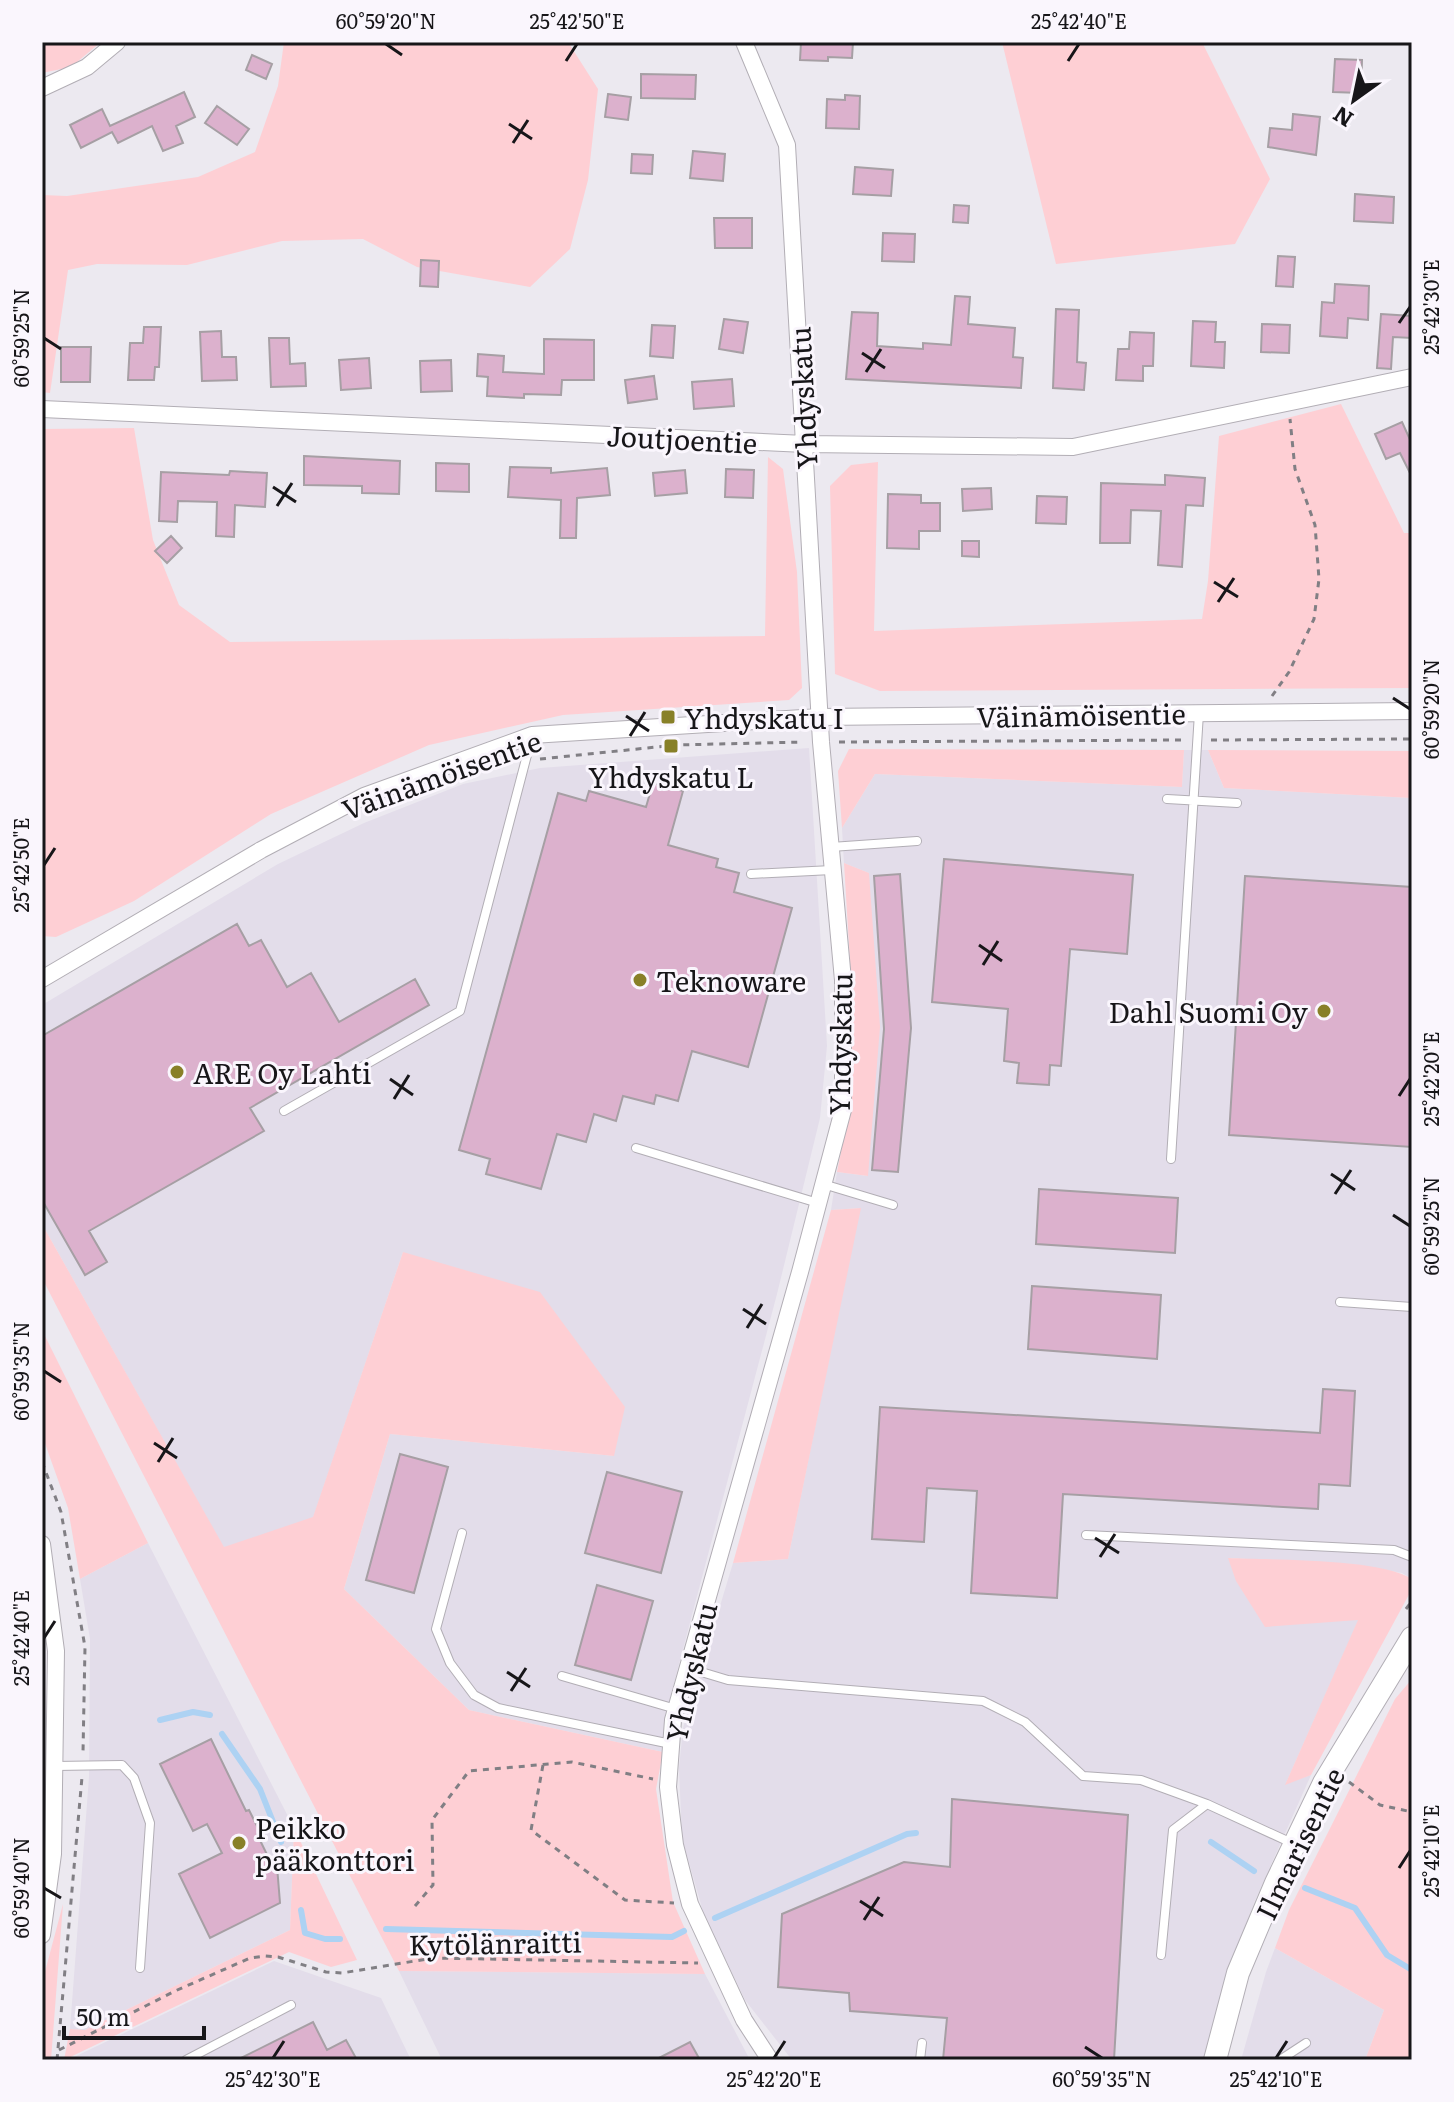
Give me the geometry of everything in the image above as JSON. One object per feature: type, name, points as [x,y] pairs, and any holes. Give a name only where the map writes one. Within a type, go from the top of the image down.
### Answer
[{"type":"street","points":[[42,88],[87,67],[117,42]]},
{"type":"street","name":"Yhdyskatu","points":[[744,42],[787,145],[819,717],[843,980],[843,1110],[676,1709],[668,1782],[675,1845],[690,1904],[744,2020],[770,2060]]},
{"type":"street","name":"Joutjoentie","points":[[42,409],[805,444],[1073,447],[1412,377]]},
{"type":"street","name":"Väinämöisentie","points":[[42,979],[261,850],[364,796],[532,735],[819,717],[1412,711]]},
{"type":"street","points":[[42,1544],[49,1651],[48,1749],[55,1766],[53,1854],[42,1935]]},
{"type":"street","name":"Ilmarisentie","points":[[1215,2060],[1238,1973],[1294,1845],[1324,1783],[1412,1638]]},
{"type":"lane","points":[[1171,1159],[1199,713]]},
{"type":"lane","points":[[284,1111],[460,1011],[532,735]]},
{"type":"lane","points":[[1167,799],[1237,803]]},
{"type":"lane","points":[[831,847],[917,841]]},
{"type":"lane","points":[[751,874],[833,870]]},
{"type":"lane","points":[[636,1148],[818,1203]]},
{"type":"lane","points":[[823,1184],[893,1205]]},
{"type":"lane","points":[[1340,1302],[1412,1307]]},
{"type":"lane","points":[[462,1533],[436,1629],[450,1663],[474,1695],[498,1708],[671,1745]]},
{"type":"lane","points":[[1086,1535],[1394,1550],[1412,1557]]},
{"type":"lane","points":[[688,1668],[728,1680],[983,1701],[1025,1722],[1083,1776],[1141,1780],[1207,1804],[1294,1845]]},
{"type":"lane","points":[[562,1676],[676,1709]]},
{"type":"lane","points":[[55,1766],[122,1765],[134,1778],[150,1823],[140,1968]]},
{"type":"lane","points":[[1161,1955],[1173,1830],[1207,1804]]},
{"type":"lane","points":[[186,2060],[291,2005]]},
{"type":"lane","points":[[920,2060],[922,2043]]},
{"type":"lane","points":[[1280,2060],[1306,2043]]},
{"type":"path","points":[[1260,713],[1289,672],[1314,619],[1319,579],[1315,525],[1295,469],[1289,403]]},
{"type":"path","points":[[526,760],[676,745],[1412,739]]},
{"type":"path","points":[[1406,1609],[1412,1601]]},
{"type":"path","points":[[415,1906],[433,1885],[432,1820],[469,1771],[572,1762],[668,1782]]},
{"type":"path","points":[[543,1764],[531,1830],[625,1900],[690,1904]]},
{"type":"path","points":[[1345,1780],[1380,1805],[1412,1812]]},
{"type":"path","name":"Kytölänraitti","points":[[59,2050],[175,1991],[250,1958],[265,1956],[326,1972],[342,1973],[433,1958],[717,1963]]},
{"type":"shaded area","points":[[42,42],[101,42],[71,67],[42,73]]},
{"type":"shaded area","points":[[284,42],[568,42],[598,89],[588,180],[570,249],[530,287],[417,267],[363,239],[282,241],[187,265],[97,264],[68,270],[50,393],[42,392],[42,195],[67,196],[198,177],[255,152],[278,86]]},
{"type":"shaded area","points":[[1002,42],[1202,42],[1270,179],[1235,244],[1056,264]]},
{"type":"shaded area","points":[[1341,404],[1404,533],[1412,533],[1412,688],[880,691],[835,674],[830,486],[851,465],[878,462],[874,631],[1202,619],[1208,581],[1219,436]]},
{"type":"shaded area","points":[[134,428],[153,540],[179,605],[230,642],[765,636],[768,457],[783,469],[797,572],[802,688],[789,700],[563,715],[429,745],[271,814],[134,901],[56,937],[42,936],[42,429]]},
{"type":"shaded area","points":[[809,748],[827,1046],[820,1118],[777,1294],[665,1717],[663,1752],[469,1710],[344,1589],[390,1434],[614,1456],[403,1252],[313,1518],[224,1548],[42,1224],[42,1005],[278,864],[364,823],[463,784],[540,768]]},
{"type":"shaded area","points":[[849,749],[1184,750],[1182,787],[875,774],[842,828],[838,771]]},
{"type":"shaded area","points":[[1184,750],[1208,750],[1224,788],[1412,798],[1412,1579],[1402,1573],[1359,1565],[1229,1558],[1359,1619],[1286,1783],[1311,1775],[1254,1903],[1219,2000],[1203,2060],[792,2060],[745,2000],[704,1915],[682,1838],[679,1768],[683,1728],[733,1563],[788,1559],[860,1208],[831,1210],[837,1172],[867,1176],[869,873],[844,863],[842,828],[875,774],[1182,787]]},
{"type":"shaded area","points":[[1208,750],[1412,751],[1412,798],[1224,788]]},
{"type":"shaded area","points":[[844,863],[869,873],[880,1027],[868,1176],[837,1172],[850,1106],[851,978]]},
{"type":"shaded area","points":[[861,1208],[788,1559],[733,1563],[831,1210]]},
{"type":"shaded area","points":[[42,1224],[224,1547],[313,1517],[403,1252],[540,1292],[625,1407],[614,1456],[390,1434],[344,1589],[469,1710],[663,1752],[656,1789],[673,1902],[705,1974],[399,1971],[42,1278]]},
{"type":"shaded area","points":[[42,1330],[148,1543],[80,1579],[68,1508],[42,1435]]},
{"type":"shaded area","points":[[148,1543],[294,1828],[290,1930],[85,2030],[70,2029],[89,1777],[90,1639],[80,1579]]},
{"type":"shaded area","points":[[1228,1558],[1351,1564],[1397,1572],[1412,1579],[1412,1589],[1311,1775],[1285,1785],[1358,1620],[1265,1627],[1236,1581]]},
{"type":"shaded area","points":[[1412,1679],[1412,2060],[1365,2060],[1384,2010],[1275,1948],[1289,1910],[1395,1699]]},
{"type":"shaded area","points":[[294,1828],[357,1960],[331,1967],[289,1952],[64,2060],[70,2029],[85,2030],[290,1930]]},
{"type":"shaded area","points":[[63,1904],[51,2060],[47,2060],[42,2056],[42,1983]]},
{"type":"shaded area","points":[[1275,1948],[1384,2010],[1365,2060],[1241,2060]]},
{"type":"shaded area","points":[[274,1961],[381,1998],[411,2060],[68,2060]]},
{"type":"shaded area","points":[[399,1971],[705,1974],[750,2060],[442,2060]]},
{"type":"building","points":[[801,42],[853,42],[852,58],[800,60]]},
{"type":"building","points":[[252,55],[272,64],[266,79],[246,70]]},
{"type":"building","points":[[1335,59],[1362,60],[1361,93],[1333,92]]},
{"type":"building","points":[[641,74],[696,75],[695,99],[641,98]]},
{"type":"building","points":[[184,92],[195,117],[176,126],[183,143],[163,151],[152,126],[118,143],[112,132],[81,148],[70,125],[102,109],[110,126]]},
{"type":"building","points":[[608,94],[631,97],[628,120],[605,117]]},
{"type":"building","points":[[845,95],[860,96],[859,129],[826,128],[827,99],[845,100]]},
{"type":"building","points":[[217,106],[249,129],[237,145],[205,123]]},
{"type":"building","points":[[1293,114],[1320,117],[1316,155],[1268,147],[1270,128],[1292,130]]},
{"type":"building","points":[[693,151],[725,154],[723,181],[690,178]]},
{"type":"building","points":[[632,154],[653,155],[652,174],[631,173]]},
{"type":"building","points":[[855,167],[893,170],[891,196],[853,194]]},
{"type":"building","points":[[1355,194],[1394,197],[1393,223],[1354,221]]},
{"type":"building","points":[[954,205],[969,206],[968,223],[953,222]]},
{"type":"building","points":[[714,218],[752,218],[752,248],[715,248]]},
{"type":"building","points":[[883,233],[915,234],[914,262],[882,261]]},
{"type":"building","points":[[1278,256],[1295,257],[1293,287],[1276,286]]},
{"type":"building","points":[[421,260],[439,261],[438,287],[420,286]]},
{"type":"building","points":[[1335,284],[1369,286],[1368,320],[1348,318],[1347,338],[1320,336],[1322,302],[1334,303]]},
{"type":"building","points":[[955,296],[970,297],[968,324],[1015,328],[1013,357],[1023,358],[1021,388],[846,379],[852,312],[878,313],[877,346],[923,349],[923,343],[951,345]]},
{"type":"building","points":[[1056,309],[1079,310],[1077,362],[1086,363],[1084,390],[1053,388]]},
{"type":"building","points":[[1381,314],[1412,316],[1412,338],[1393,337],[1391,369],[1377,368]]},
{"type":"building","points":[[724,319],[748,322],[743,353],[719,349]]},
{"type":"building","points":[[1193,321],[1216,322],[1215,342],[1225,342],[1224,368],[1191,366]]},
{"type":"building","points":[[1262,324],[1290,325],[1289,353],[1261,352]]},
{"type":"building","points":[[652,325],[675,326],[673,358],[650,356]]},
{"type":"building","points":[[144,327],[161,327],[159,367],[155,367],[154,380],[128,380],[130,343],[143,343]]},
{"type":"building","points":[[221,331],[222,357],[236,357],[237,380],[202,381],[200,332]]},
{"type":"building","points":[[1130,332],[1154,333],[1153,366],[1143,366],[1143,381],[1116,380],[1118,349],[1129,349]]},
{"type":"building","points":[[269,338],[289,338],[290,364],[305,363],[306,386],[271,387]]},
{"type":"building","points":[[544,339],[594,340],[594,380],[562,380],[561,395],[524,394],[524,398],[487,396],[488,377],[477,376],[478,354],[504,356],[503,372],[544,374]]},
{"type":"building","points":[[61,347],[91,347],[90,382],[61,382]]},
{"type":"building","points":[[369,358],[371,388],[341,390],[339,360]]},
{"type":"building","points":[[451,360],[452,391],[421,392],[420,361]]},
{"type":"building","points":[[654,376],[657,399],[628,403],[625,380]]},
{"type":"building","points":[[732,379],[734,406],[694,409],[692,382]]},
{"type":"building","points":[[1402,422],[1412,444],[1412,477],[1400,453],[1386,459],[1375,434]]},
{"type":"building","points":[[304,456],[400,461],[399,494],[362,493],[362,486],[304,485]]},
{"type":"building","points":[[436,463],[469,464],[469,492],[436,491]]},
{"type":"building","points":[[510,467],[551,468],[551,473],[607,468],[610,495],[577,498],[576,538],[560,538],[561,500],[508,497]]},
{"type":"building","points":[[726,469],[754,470],[753,498],[725,497]]},
{"type":"building","points":[[685,470],[687,493],[655,496],[653,473]]},
{"type":"building","points":[[230,471],[267,473],[265,507],[235,505],[234,537],[216,536],[217,502],[178,501],[177,522],[159,521],[161,472],[229,475]]},
{"type":"building","points":[[1165,475],[1205,478],[1203,506],[1186,505],[1182,567],[1158,565],[1161,511],[1131,510],[1130,543],[1100,543],[1101,483],[1165,485]]},
{"type":"building","points":[[991,488],[992,509],[963,511],[962,489]]},
{"type":"building","points":[[888,494],[921,495],[921,503],[940,503],[940,531],[919,531],[919,549],[887,548]]},
{"type":"building","points":[[1037,496],[1067,497],[1066,524],[1036,523]]},
{"type":"building","points":[[171,536],[182,548],[167,563],[155,551]]},
{"type":"building","points":[[962,541],[979,541],[979,557],[962,556]]},
{"type":"building","name":"Teknoware","points":[[653,783],[683,791],[668,845],[718,859],[716,867],[739,873],[734,892],[792,908],[748,1067],[692,1051],[678,1101],[656,1095],[654,1104],[623,1096],[616,1121],[594,1114],[586,1142],[557,1134],[541,1189],[486,1174],[490,1159],[459,1150],[558,793],[586,801],[589,791],[646,807]]},
{"type":"building","points":[[944,859],[1133,875],[1127,954],[1070,949],[1061,1066],[1050,1065],[1049,1085],[1017,1083],[1019,1063],[1004,1061],[1008,1009],[932,1002]]},
{"type":"building","points":[[900,874],[911,1028],[898,1172],[872,1170],[884,1029],[874,876]]},
{"type":"building","name":"Dahl Suomi Oy","points":[[1245,876],[1412,887],[1412,1147],[1229,1135]]},
{"type":"building","name":"ARE Oy Lahti","points":[[237,924],[249,946],[261,940],[287,987],[311,973],[339,1022],[415,979],[429,1005],[250,1108],[264,1131],[89,1231],[107,1262],[85,1275],[42,1200],[42,1036]]},
{"type":"building","points":[[1039,1189],[1178,1198],[1175,1253],[1036,1244]]},
{"type":"building","points":[[1032,1286],[1161,1295],[1157,1359],[1028,1349]]},
{"type":"building","points":[[1323,1389],[1355,1391],[1350,1486],[1319,1484],[1318,1509],[1063,1494],[1057,1598],[971,1593],[977,1491],[927,1488],[924,1542],[872,1539],[880,1407],[1320,1433]]},
{"type":"building","points":[[400,1454],[448,1467],[414,1593],[366,1580]]},
{"type":"building","points":[[607,1472],[682,1492],[661,1573],[585,1553]]},
{"type":"building","points":[[597,1585],[653,1601],[631,1680],[575,1665]]},
{"type":"building","name":"Peikko pääkonttori","points":[[211,1739],[246,1811],[249,1810],[260,1832],[257,1834],[273,1867],[277,1866],[280,1903],[210,1938],[179,1874],[222,1853],[207,1824],[193,1831],[160,1764]]},
{"type":"building","points":[[952,1799],[1128,1815],[1114,2060],[943,2060],[947,2018],[850,2011],[849,1993],[778,1987],[782,1914],[904,1862],[950,1867]]},
{"type":"building","points":[[313,2022],[327,2050],[346,2040],[357,2060],[237,2060]]},
{"type":"building","points":[[690,2042],[700,2060],[655,2060]]},
{"type":"waterway","points":[[160,1720],[193,1712],[210,1715]]},
{"type":"waterway","points":[[222,1734],[260,1789],[281,1842]]},
{"type":"waterway","points":[[715,1918],[907,1834],[916,1833]]},
{"type":"waterway","points":[[1211,1842],[1254,1871]]},
{"type":"waterway","points":[[1305,1888],[1355,1908],[1387,1955],[1412,1970]]},
{"type":"waterway","points":[[301,1910],[305,1933],[325,1939],[340,1939]]},
{"type":"waterway","points":[[386,1929],[672,1937],[684,1931]]},
{"type":"place","name":"Yhdyskatu I","points":[[668,717]]},
{"type":"place","name":"Yhdyskatu L","points":[[671,746]]},
{"type":"place","name":"Teknoware","points":[[640,980]]},
{"type":"place","name":"Dahl Suomi Oy","points":[[1324,1011]]},
{"type":"place","name":"ARE Oy Lahti","points":[[177,1072]]},
{"type":"place","name":"Peikko pääkonttori","points":[[239,1843]]}]
